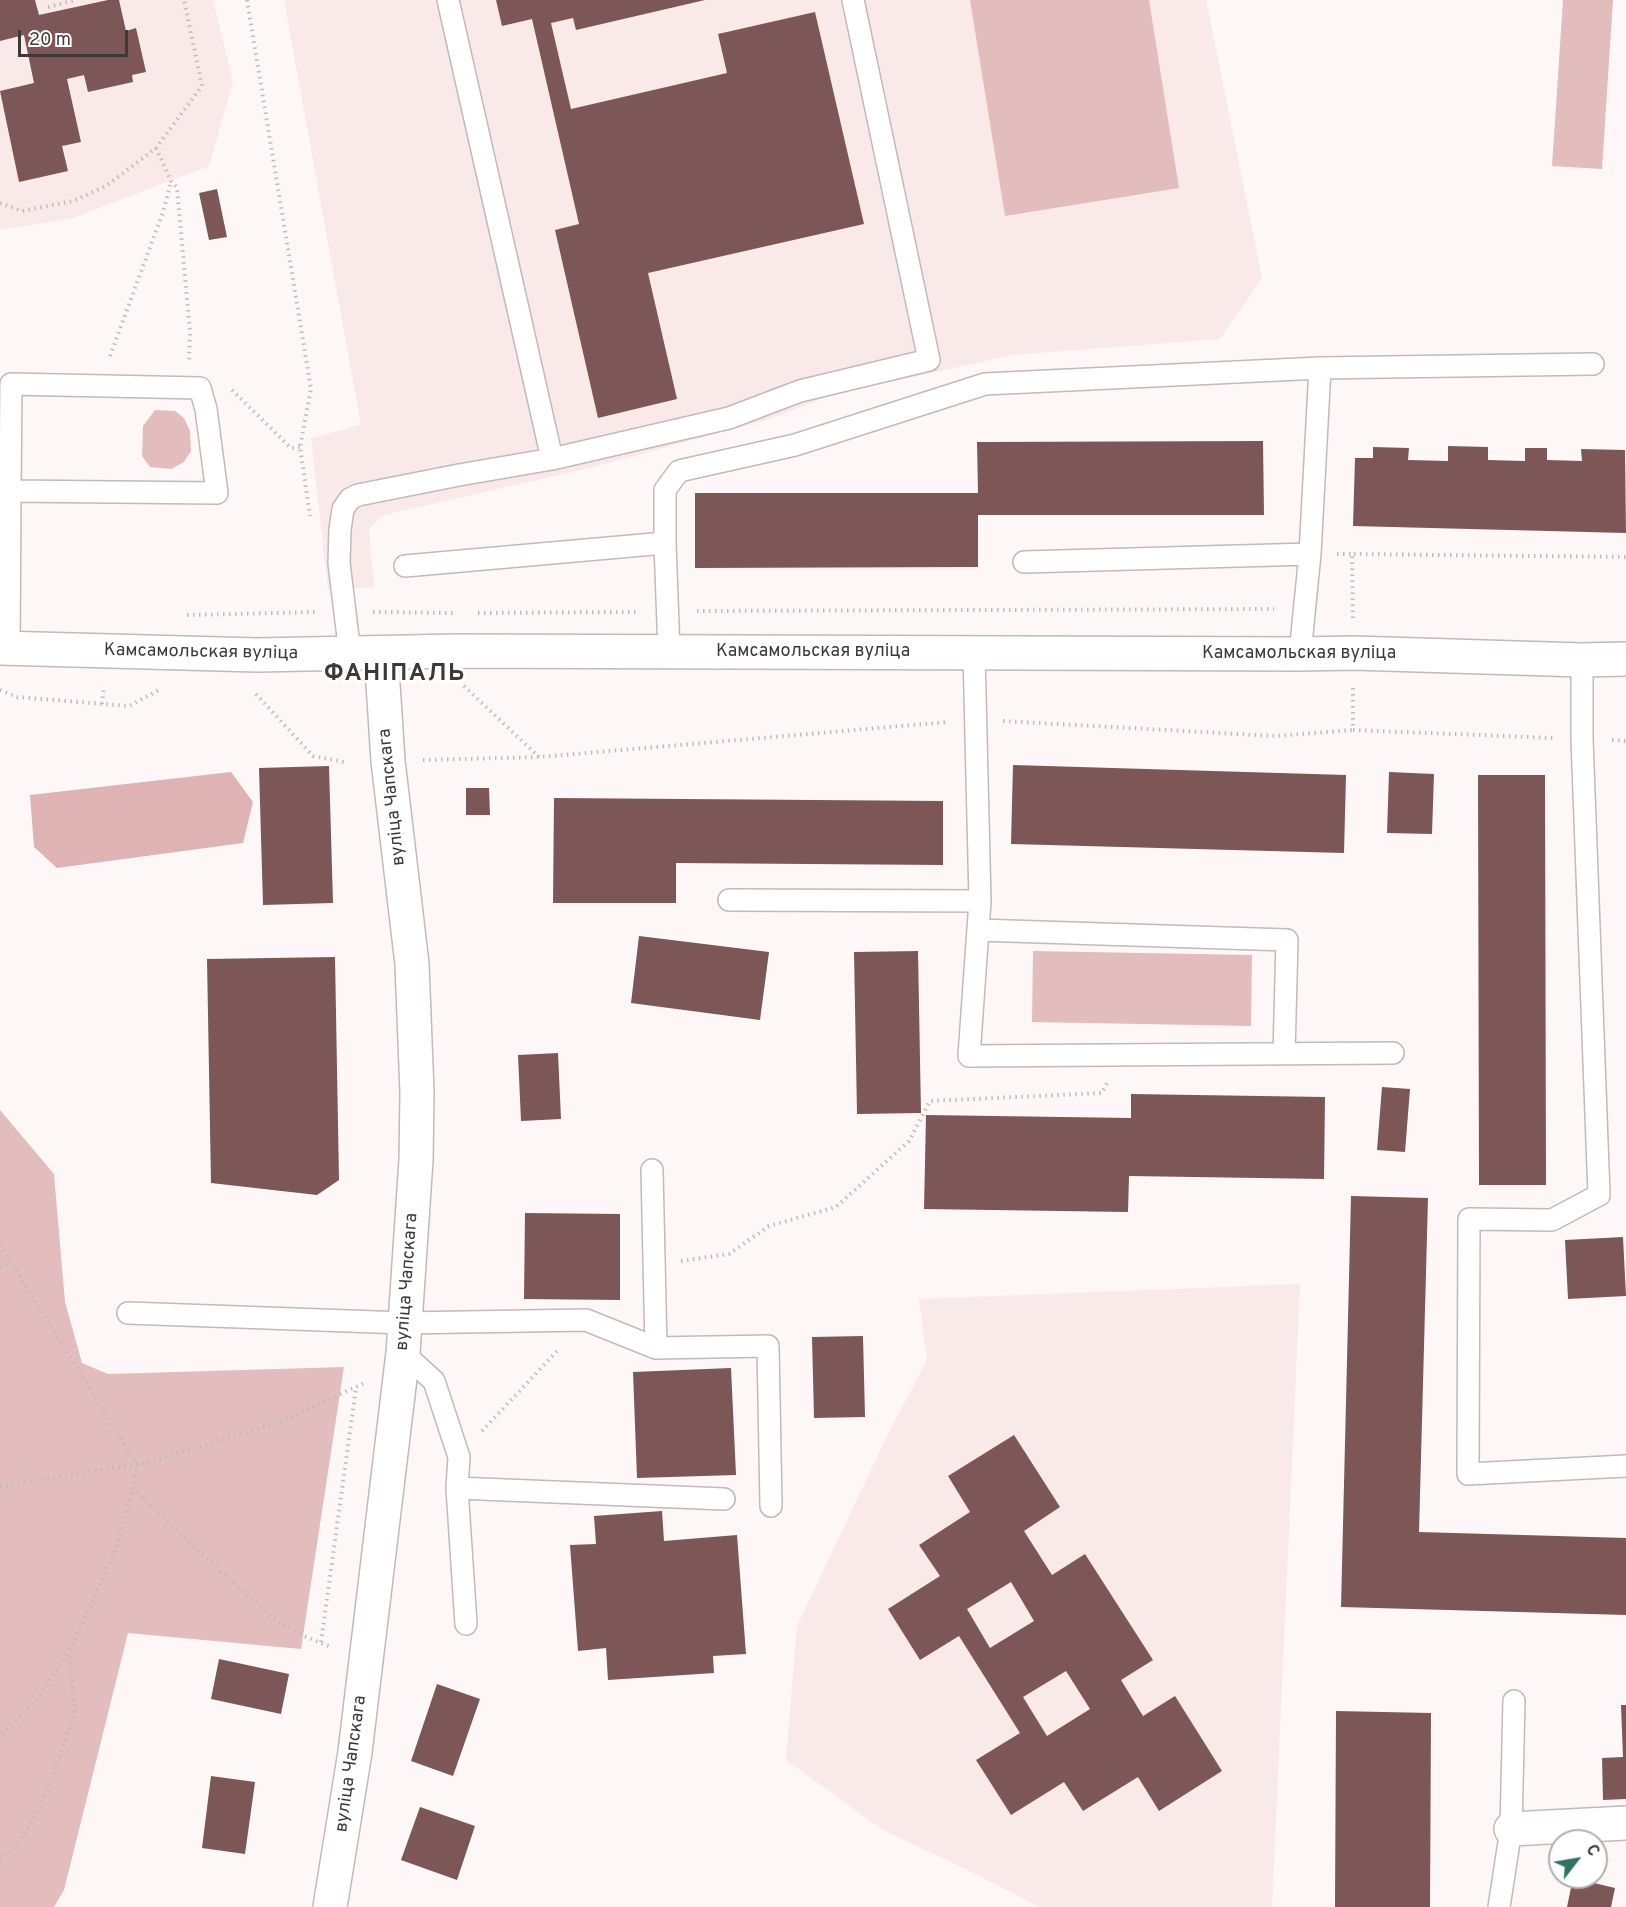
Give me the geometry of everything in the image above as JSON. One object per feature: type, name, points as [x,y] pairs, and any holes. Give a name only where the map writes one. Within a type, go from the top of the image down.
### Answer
[{"type":"main road","name":"Камсамольская вуліца","points":[[4,648],[245,655],[669,652],[1353,653],[1582,660],[1626,659]]},
{"type":"main road","name":"вуліца Чапскага","points":[[330,1907],[355,1752],[402,1347],[412,1224],[417,1093],[412,964],[388,761],[366,654]]},
{"type":"main road","points":[[1511,1829],[1626,1823]]},
{"type":"lane","points":[[448,0],[552,459]]},
{"type":"lane","points":[[366,654],[339,563],[343,508],[350,499],[358,495],[459,475],[552,459],[729,418],[800,391],[929,360],[854,0]]},
{"type":"lane","points":[[669,652],[664,490],[679,471],[795,445],[985,384],[1320,368],[1593,364]]},
{"type":"lane","points":[[1300,654],[1310,554],[1320,368]]},
{"type":"lane","points":[[4,648],[10,490],[11,384],[200,388],[207,408],[217,493],[10,490]]},
{"type":"lane","points":[[405,566],[665,543]]},
{"type":"lane","points":[[1024,562],[1310,554]]},
{"type":"lane","points":[[974,653],[980,901],[969,1056],[1393,1053]]},
{"type":"lane","points":[[1582,660],[1582,739],[1599,1195],[1552,1220],[1469,1220],[1468,1474],[1626,1466]]},
{"type":"lane","points":[[729,900],[980,901]]},
{"type":"lane","points":[[978,930],[1287,940],[1284,1054]]},
{"type":"lane","points":[[652,1170],[656,1348]]},
{"type":"lane","points":[[128,1313],[402,1347],[586,1320],[656,1348],[768,1346],[771,1506]]},
{"type":"lane","points":[[402,1347],[434,1382],[459,1457],[457,1488],[466,1624]]},
{"type":"lane","points":[[457,1488],[724,1499]]},
{"type":"lane","points":[[1499,1907],[1511,1829],[1514,1701]]},
{"type":"path","points":[[48,7],[75,0]]},
{"type":"path","points":[[0,203],[22,211],[73,201],[106,186],[156,147],[202,86],[184,0]]},
{"type":"path","points":[[247,0],[310,389],[300,447],[310,518]]},
{"type":"path","points":[[156,147],[171,181],[177,188],[190,332],[189,363]]},
{"type":"path","points":[[110,358],[163,212],[171,181]]},
{"type":"path","points":[[228,385],[291,448],[300,447]]},
{"type":"path","points":[[457,680],[540,757]]},
{"type":"path","points":[[0,690],[17,697],[129,706],[165,687]]},
{"type":"path","points":[[256,694],[313,756],[344,762]]},
{"type":"path","points":[[413,761],[540,757],[976,720],[1275,736],[1353,730]]},
{"type":"path","points":[[654,1265],[729,1254],[769,1226],[836,1207],[909,1141],[930,1101],[1102,1093],[1110,1077]]},
{"type":"path","points":[[0,1245],[137,1464],[133,1487],[113,1556],[69,1652],[38,1699],[0,1736]]},
{"type":"path","points":[[0,1268],[11,1263]]},
{"type":"path","points":[[459,1457],[586,1320]]},
{"type":"path","points":[[0,1486],[150,1462],[283,1421],[356,1387],[402,1347]]},
{"type":"path","points":[[321,1642],[356,1387]]},
{"type":"path","points":[[133,1487],[171,1526],[275,1620],[337,1649],[366,1653]]},
{"type":"path","points":[[0,1859],[15,1848],[41,1806],[75,1714],[69,1652]]},
{"type":"shaded area","points":[[0,0],[213,0],[233,82],[209,166],[70,219],[0,230]]},
{"type":"shaded area","points":[[284,0],[1206,0],[1262,278],[1220,339],[1013,355],[836,394],[763,421],[590,468],[384,515],[369,529],[374,587],[328,590],[311,438],[361,425]]},
{"type":"shaded area","points":[[970,0],[1149,0],[1179,188],[1005,216]]},
{"type":"shaded area","points":[[1563,0],[1613,0],[1602,169],[1552,166]]},
{"type":"shaded area","points":[[155,410],[175,411],[184,418],[190,431],[191,451],[184,462],[171,469],[150,467],[142,456],[143,426]]},
{"type":"shaded area","points":[[231,772],[253,802],[243,843],[57,868],[34,847],[30,795]]},
{"type":"shaded area","points":[[1033,951],[1252,955],[1251,1026],[1032,1022]]},
{"type":"shaded area","points":[[0,1110],[54,1174],[65,1302],[82,1363],[108,1374],[344,1367],[301,1649],[128,1633],[64,1890],[54,1907],[0,1907]]},
{"type":"shaded area","points":[[1300,1284],[1272,1907],[1039,1907],[883,1830],[786,1760],[797,1626],[888,1434],[927,1360],[919,1299]]},
{"type":"building","points":[[0,0],[35,0],[39,15],[108,0],[119,0],[126,31],[136,28],[146,72],[132,75],[133,82],[88,92],[84,75],[67,79],[81,142],[62,146],[68,171],[19,182],[0,91],[34,83],[24,35],[0,41]]},
{"type":"building","points":[[496,0],[705,0],[576,30],[573,18],[551,23],[571,109],[727,73],[718,34],[815,12],[864,224],[648,273],[677,399],[598,418],[555,230],[579,224],[532,19],[502,26]]},
{"type":"building","points":[[217,189],[227,237],[209,240],[199,193]]},
{"type":"building","points":[[1263,441],[1264,515],[978,515],[978,567],[695,568],[695,493],[978,493],[977,442]]},
{"type":"building","points":[[1448,446],[1488,447],[1488,460],[1525,461],[1525,448],[1547,448],[1547,460],[1582,461],[1581,449],[1625,450],[1626,533],[1353,526],[1355,458],[1373,458],[1373,447],[1409,448],[1408,460],[1448,461]]},
{"type":"building","points":[[1013,765],[1346,775],[1344,853],[1011,844]]},
{"type":"building","points":[[329,766],[333,903],[263,905],[259,768]]},
{"type":"building","points":[[1389,772],[1434,774],[1432,834],[1387,833]]},
{"type":"building","points":[[1478,775],[1545,775],[1546,1185],[1479,1185]]},
{"type":"building","points":[[466,788],[489,788],[490,815],[466,815]]},
{"type":"building","points":[[554,798],[943,801],[943,865],[676,863],[676,903],[553,903]]},
{"type":"building","points":[[639,936],[769,952],[760,1020],[631,1003]]},
{"type":"building","points":[[918,951],[921,1113],[857,1114],[854,952]]},
{"type":"building","points":[[335,957],[339,1180],[317,1195],[211,1183],[207,959]]},
{"type":"building","points":[[558,1053],[561,1119],[521,1121],[518,1055]]},
{"type":"building","points":[[1382,1087],[1410,1089],[1405,1152],[1377,1150]]},
{"type":"building","points":[[1131,1094],[1325,1097],[1324,1179],[1129,1176],[1128,1212],[924,1209],[926,1115],[1131,1118]]},
{"type":"building","points":[[1351,1196],[1428,1198],[1419,1532],[1626,1538],[1626,1615],[1341,1607]]},
{"type":"building","points":[[525,1213],[620,1214],[620,1300],[524,1299]]},
{"type":"building","points":[[1623,1237],[1626,1296],[1568,1299],[1565,1240]]},
{"type":"building","points":[[863,1336],[865,1417],[814,1418],[812,1337]]},
{"type":"building","points":[[731,1368],[736,1475],[637,1478],[633,1372]]},
{"type":"building","points":[[1014,1435],[1060,1507],[1024,1531],[1052,1575],[1085,1554],[1153,1660],[1121,1680],[1143,1716],[1175,1696],[1222,1771],[1159,1811],[1138,1777],[1083,1811],[1064,1782],[1011,1815],[976,1760],[1020,1733],[959,1636],[920,1660],[888,1609],[940,1576],[919,1545],[970,1512],[948,1476]],"holes":[[[1011,1582],[1034,1621],[990,1648],[967,1609]],[[1066,1671],[1090,1709],[1047,1736],[1023,1697]]]},
{"type":"building","points":[[662,1511],[664,1541],[737,1535],[746,1654],[713,1656],[714,1673],[608,1680],[606,1648],[578,1651],[570,1545],[596,1544],[594,1516]]},
{"type":"building","points":[[219,1659],[289,1674],[281,1714],[211,1699]]},
{"type":"building","points":[[437,1684],[480,1699],[453,1776],[411,1761]]},
{"type":"building","points":[[1621,1705],[1626,1705],[1626,1799],[1603,1800],[1602,1758],[1623,1757]]},
{"type":"building","points":[[1336,1711],[1431,1713],[1430,1907],[1335,1907]]},
{"type":"building","points":[[211,1776],[255,1782],[245,1854],[202,1848]]},
{"type":"building","points":[[420,1807],[475,1826],[457,1880],[401,1860]]},
{"type":"building","points":[[1608,1886],[1615,1888],[1611,1907],[1567,1907],[1571,1889],[1608,1889]]},
{"type":"district","name":"ФАНІПАЛЬ","points":[[395,675]]}]
